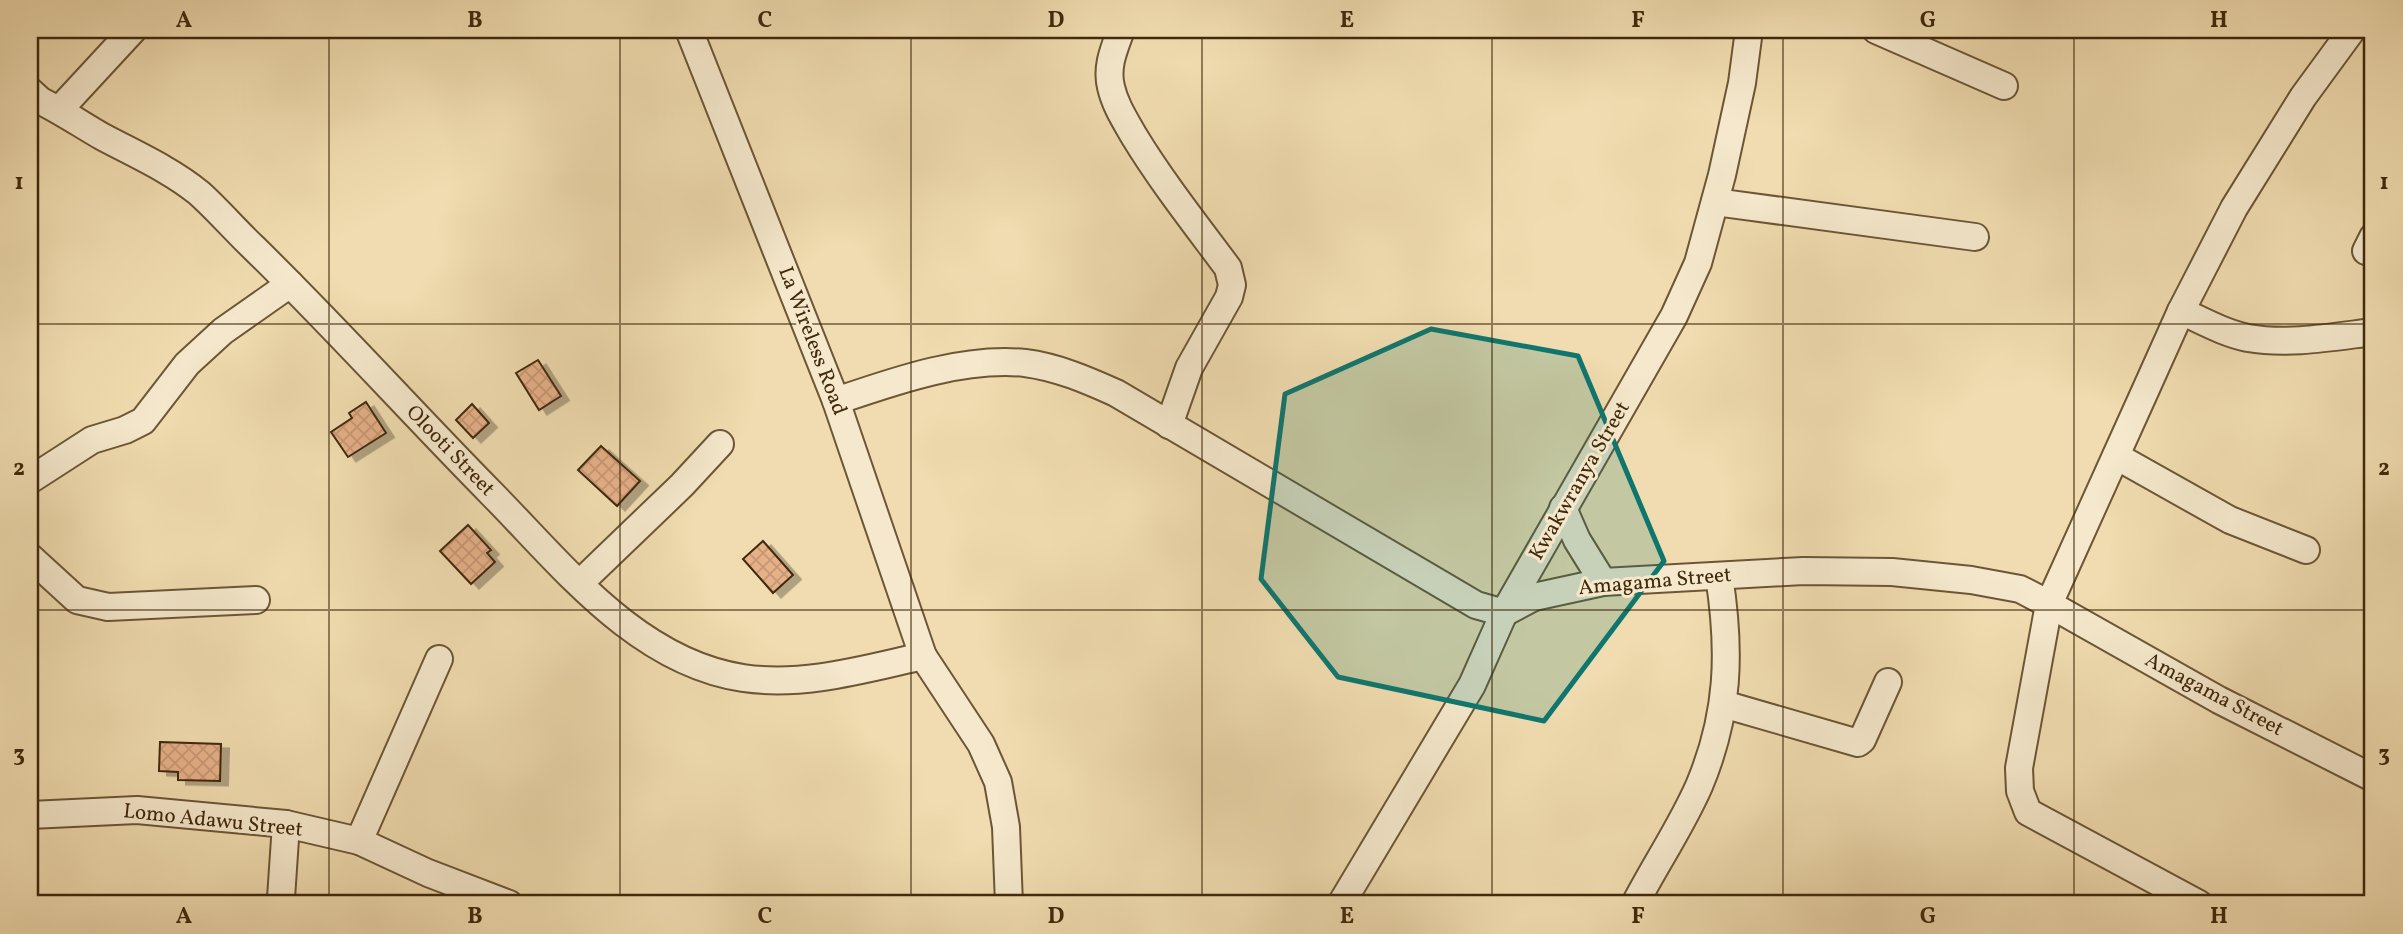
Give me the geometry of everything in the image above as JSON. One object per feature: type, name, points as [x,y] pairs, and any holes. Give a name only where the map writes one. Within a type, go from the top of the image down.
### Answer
[{"type":"street","points":[[40,104],[133,30]]},
{"type":"street","name":"La Wireless Road","points":[[689,30],[836,401],[923,656],[981,744],[998,782],[1006,827],[1009,904]]},
{"type":"street","points":[[1121,30],[1111,55],[1109,69],[1118,108],[1146,156],[1231,275],[1229,297],[1189,368],[1169,425]]},
{"type":"street","name":"Kwakwranya Street","points":[[1341,904],[1472,685],[1504,613],[1674,316],[1698,263],[1715,202],[1742,83],[1749,30]]},
{"type":"street","points":[[1875,30],[2004,86]]},
{"type":"street","points":[[2199,904],[2028,812],[2020,791],[2019,768],[2049,604],[2181,311],[2234,208],[2273,141],[2352,30]]},
{"type":"street","name":"Olooti Street","points":[[40,104],[158,166],[197,192],[290,284],[431,433],[580,583],[627,626],[674,655],[742,678],[783,680],[826,677],[923,656]]},
{"type":"street","points":[[1715,202],[1975,237]]},
{"type":"street","points":[[30,480],[92,440],[125,430],[143,421],[187,363],[223,331],[290,284]]},
{"type":"street","points":[[2181,311],[2230,333],[2260,339],[2308,340],[2373,332]]},
{"type":"street","points":[[836,401],[946,369],[982,364],[1024,363],[1076,375],[1116,393],[1476,605],[1504,613]]},
{"type":"street","points":[[580,583],[682,485],[720,443]]},
{"type":"street","points":[[2116,456],[2230,520],[2306,550]]},
{"type":"street","points":[[1563,508],[1577,540],[1603,582]]},
{"type":"street","points":[[30,557],[77,600],[92,604],[108,607],[256,600]]},
{"type":"street","name":"Amagama Street","points":[[1504,613],[1534,597],[1603,582],[1803,571],[1892,572],[1971,580],[2020,589],[2219,699],[2373,778]]},
{"type":"street","points":[[1635,904],[1697,789],[1709,759],[1723,704],[1728,652],[1719,576]]},
{"type":"street","points":[[359,841],[439,659]]},
{"type":"street","points":[[1723,704],[1858,743],[1862,740],[1888,682]]},
{"type":"street","name":"Lomo Adawu Street","points":[[30,815],[137,810],[286,824],[359,841],[428,873],[509,904]]},
{"type":"street","points":[[276,904],[281,898],[286,824]]},
{"type":"highlighted area","points":[[1431,329],[1578,356],[1664,561],[1544,721],[1338,677],[1261,579],[1285,394]]},
{"type":"building","points":[[538,360],[561,396],[539,410],[516,373]]},
{"type":"building","points":[[366,402],[386,433],[348,457],[331,432],[352,418],[349,413]]},
{"type":"building","points":[[472,404],[489,423],[473,438],[456,420]]},
{"type":"building","points":[[601,446],[640,481],[617,506],[578,470]]},
{"type":"building","points":[[468,525],[491,550],[487,553],[495,562],[471,584],[440,551]]},
{"type":"building","points":[[763,541],[793,575],[773,593],[743,559]]},
{"type":"building","points":[[160,742],[221,744],[220,781],[178,780],[178,772],[159,771]]}]
